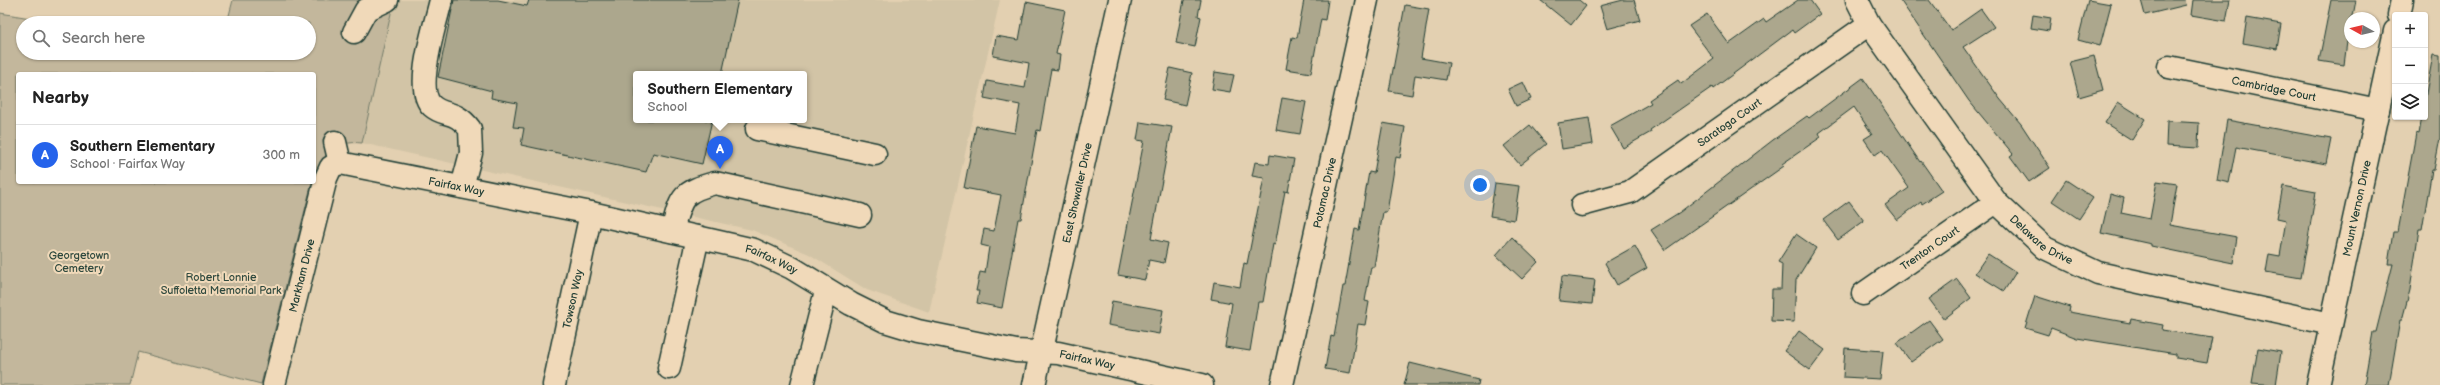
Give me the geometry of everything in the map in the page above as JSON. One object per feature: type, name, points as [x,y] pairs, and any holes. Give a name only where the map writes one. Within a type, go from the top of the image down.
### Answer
[{"type":"street","points":[[354,32],[366,10],[387,0]]},
{"type":"street","points":[[441,0],[426,68],[424,92],[427,102],[433,108],[457,116],[470,129],[471,153],[462,187]]},
{"type":"street","name":"East Showalter Drive","points":[[1034,385],[1120,0]]},
{"type":"street","name":"Potomac Drive","points":[[1282,385],[1367,0]]},
{"type":"street","name":"Delaware Drive","points":[[1857,0],[1869,24],[1996,202],[2045,248],[2098,273],[2331,324]]},
{"type":"street","points":[[2400,12],[2402,0]]},
{"type":"street","name":"Saratoga Court","points":[[1582,205],[1630,192],[1869,24]]},
{"type":"street","name":"Mount Vernon Drive","points":[[2318,385],[2392,45]]},
{"type":"street","name":"Cambridge Court","points":[[2169,67],[2378,110]]},
{"type":"street","points":[[757,129],[875,154]]},
{"type":"street","name":"Fairfax Way","points":[[335,157],[462,187],[591,213],[754,250],[792,268],[826,291],[885,321],[918,331],[1016,351],[1058,353],[1202,385]]},
{"type":"street","name":"Markham Drive","points":[[274,385],[326,178],[335,157]]},
{"type":"street","points":[[672,231],[680,205],[686,194],[696,188],[715,183],[860,215]]},
{"type":"street","name":"Trenton Court","points":[[1863,294],[1996,202]]},
{"type":"street","name":"Towson Way","points":[[554,385],[591,213]]},
{"type":"street","points":[[669,368],[698,237]]},
{"type":"street","points":[[802,385],[826,291]]},
{"type":"shaded area","points":[[394,0],[1000,0],[929,312],[867,290],[809,254],[752,230],[362,143]]},
{"type":"green space","points":[[233,0],[394,0],[362,143],[338,146],[327,155],[316,172],[316,72],[16,72],[16,184],[311,184],[261,384],[138,352],[130,385],[0,385],[0,13],[18,16],[16,16],[16,60],[316,60],[316,16],[229,16]]},
{"type":"building","points":[[454,0],[498,0],[527,6],[529,0],[738,0],[723,71],[633,71],[633,123],[711,123],[702,164],[653,153],[646,172],[521,145],[524,128],[513,127],[517,103],[491,98],[492,91],[438,77]]},
{"type":"building","points":[[1184,0],[1201,0],[1198,16],[1201,17],[1195,47],[1176,43]]},
{"type":"building","points":[[1304,0],[1328,0],[1325,20],[1321,19],[1311,73],[1286,69],[1292,37],[1297,38]]},
{"type":"building","points":[[1540,0],[1579,0],[1586,6],[1571,25]]},
{"type":"building","points":[[1623,0],[1634,0],[1640,20],[1607,29],[1600,6]]},
{"type":"building","points":[[1798,0],[1810,0],[1820,14],[1794,33],[1792,30],[1713,89],[1712,87],[1650,130],[1651,132],[1623,148],[1610,126],[1651,103],[1649,100],[1678,80],[1681,84],[1714,59],[1689,26],[1707,14],[1729,44],[1764,19],[1766,22]]},
{"type":"building","points":[[1900,0],[1929,0],[1951,30],[1981,9],[1994,27],[1963,47],[2000,99],[2021,124],[2050,168],[2029,182],[2010,156],[2013,154],[1969,101]]},
{"type":"building","points":[[2088,0],[2111,4],[2100,46],[2078,40]]},
{"type":"building","points":[[2141,0],[2185,0],[2186,5],[2145,15]]},
{"type":"building","points":[[2193,0],[2230,0],[2226,21],[2191,15]]},
{"type":"building","points":[[2331,0],[2356,0],[2354,12],[2344,12],[2344,48],[2346,48],[2344,65],[2319,61]]},
{"type":"building","points":[[1026,2],[1065,10],[1056,54],[1060,55],[1058,70],[1051,69],[1040,131],[1037,130],[1021,219],[1018,219],[1002,308],[977,303],[979,291],[976,291],[980,272],[985,273],[989,247],[981,245],[984,229],[994,231],[1001,195],[964,188],[976,126],[1015,133],[1020,105],[984,98],[987,81],[1025,88],[1029,63],[993,56],[996,36],[1019,40]]},
{"type":"building","points":[[1405,5],[1429,9],[1421,58],[1449,63],[1446,80],[1415,75],[1412,95],[1389,91]]},
{"type":"building","points":[[2033,15],[2051,18],[2049,31],[2031,28]]},
{"type":"building","points":[[2247,18],[2281,24],[2277,49],[2243,43]]},
{"type":"building","points":[[2433,55],[2440,56],[2440,138],[2434,170],[2432,170],[2422,229],[2419,229],[2410,290],[2402,320],[2400,320],[2389,385],[2364,385],[2373,332],[2376,332],[2393,264],[2388,264],[2393,232],[2398,232],[2416,133],[2419,134],[2421,120],[2428,120],[2428,82]]},
{"type":"building","points":[[2094,56],[2103,90],[2079,97],[2070,62]]},
{"type":"building","points":[[1170,68],[1192,73],[1185,105],[1163,100]]},
{"type":"building","points":[[1215,72],[1234,75],[1230,92],[1212,89]]},
{"type":"building","points":[[1863,78],[1920,162],[1921,161],[1942,191],[1922,204],[1921,202],[1897,220],[1885,205],[1909,188],[1882,150],[1875,155],[1864,139],[1872,134],[1854,107],[1819,133],[1821,137],[1782,164],[1784,166],[1665,250],[1651,230],[1680,212],[1773,140],[1807,116],[1809,118]]},
{"type":"building","points":[[1523,82],[1531,99],[1516,106],[1508,89]]},
{"type":"building","points":[[1282,98],[1306,102],[1300,134],[1276,130]]},
{"type":"building","points":[[2118,102],[2145,119],[2132,140],[2105,123]]},
{"type":"building","points":[[1589,118],[1593,144],[1562,149],[1558,123]]},
{"type":"building","points":[[2227,120],[2331,139],[2326,164],[2236,147],[2229,183],[2217,180]]},
{"type":"building","points":[[2167,121],[2199,123],[2198,148],[2166,146]]},
{"type":"building","points":[[1140,122],[1172,127],[1151,239],[1168,243],[1164,263],[1149,260],[1145,280],[1118,275],[1144,141],[1137,140]]},
{"type":"building","points":[[1383,123],[1405,127],[1400,158],[1396,157],[1387,212],[1383,212],[1374,267],[1371,267],[1365,301],[1369,302],[1365,325],[1358,324],[1350,373],[1325,369],[1331,336],[1334,337],[1343,286],[1345,286],[1355,229],[1359,230],[1369,172],[1374,173]]},
{"type":"building","points":[[1530,125],[1546,144],[1520,165],[1504,146]]},
{"type":"building","points":[[1270,155],[1294,159],[1288,192],[1285,191],[1275,245],[1273,244],[1263,302],[1258,302],[1250,351],[1225,347],[1232,303],[1211,299],[1214,282],[1240,287],[1244,263],[1247,264],[1264,178],[1252,176],[1255,162],[1269,164]]},
{"type":"building","points":[[2066,180],[2093,198],[2079,219],[2052,201]]},
{"type":"building","points":[[2157,181],[2177,184],[2170,225],[2237,237],[2233,263],[2151,246],[2151,244],[2101,233],[2110,194],[2124,198],[2121,213],[2150,219]]},
{"type":"building","points":[[1495,183],[1519,186],[1514,220],[1490,216]]},
{"type":"building","points":[[2283,186],[2316,192],[2301,278],[2266,272],[2269,254],[2280,256],[2286,220],[2277,218]]},
{"type":"building","points":[[1849,201],[1864,221],[1838,240],[1823,220]]},
{"type":"building","points":[[1796,234],[1816,248],[1796,280],[1794,322],[1771,321],[1772,289],[1781,289],[1782,264],[1778,262]]},
{"type":"building","points":[[1512,237],[1538,262],[1522,279],[1496,255]]},
{"type":"building","points":[[1635,246],[1647,268],[1617,285],[1605,263]]},
{"type":"building","points":[[1988,254],[2016,272],[2004,291],[1975,273]]},
{"type":"building","points":[[1562,276],[1595,280],[1592,304],[1559,301]]},
{"type":"building","points":[[1957,279],[1971,298],[1944,319],[1929,299]]},
{"type":"building","points":[[2035,296],[2070,307],[2069,312],[2130,323],[2131,319],[2163,325],[2162,330],[2212,338],[2207,363],[2176,358],[2176,354],[2077,338],[2051,328],[2048,335],[2025,328]]},
{"type":"building","points":[[1112,301],[1163,310],[1159,334],[1108,325]]},
{"type":"building","points":[[1929,320],[1943,339],[1911,362],[1897,343]]},
{"type":"building","points":[[1799,331],[1825,350],[1810,370],[1784,351]]},
{"type":"building","points":[[1845,348],[1883,351],[1880,379],[1843,377]]},
{"type":"building","points":[[2258,348],[2281,352],[2276,385],[2252,383]]},
{"type":"building","points":[[1410,363],[1479,380],[1478,385],[1404,385]]},
{"type":"place","name":"Southern Elementary","points":[[720,169]]},
{"type":"park label","name":"Georgetown Cemetery","points":[[79,261]]},
{"type":"park label","name":"Robert Lonnie Suffoletta Memorial Park","points":[[221,283]]}]
